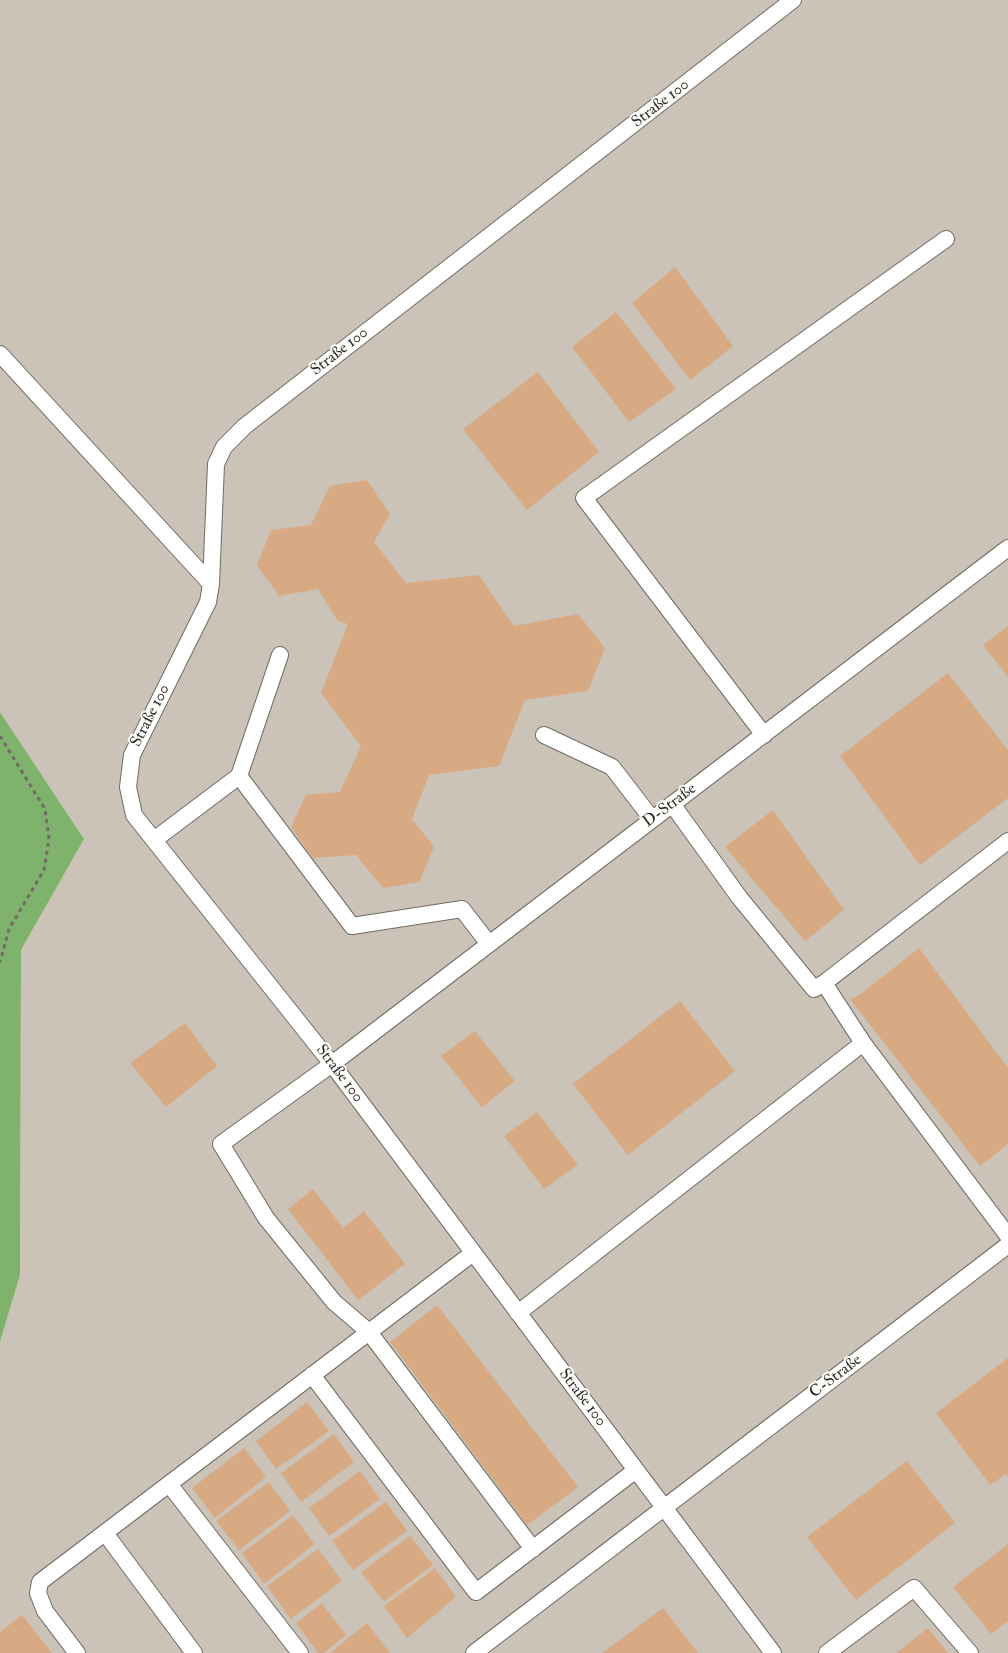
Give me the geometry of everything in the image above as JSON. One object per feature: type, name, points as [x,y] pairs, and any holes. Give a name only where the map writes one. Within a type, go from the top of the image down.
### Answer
[{"type":"lane","name":"Straße 100","points":[[772,1653],[332,1064],[134,815],[128,787],[132,756],[208,602],[211,584],[216,464],[224,447],[245,426],[793,0]]},
{"type":"lane","points":[[764,734],[584,498],[946,239]]},
{"type":"lane","points":[[0,354],[211,584]]},
{"type":"lane","name":"D-Straße","points":[[369,1332],[334,1302],[266,1218],[221,1144],[332,1064],[1008,548]]},
{"type":"lane","points":[[154,840],[239,776],[280,655]]},
{"type":"lane","points":[[544,736],[612,767],[652,820]]},
{"type":"lane","points":[[239,776],[352,926],[462,909],[489,944]]},
{"type":"lane","points":[[672,804],[739,897],[814,989],[1008,842]]},
{"type":"lane","points":[[824,983],[863,1044],[1008,1236]]},
{"type":"lane","points":[[518,1313],[863,1044]]},
{"type":"lane","name":"C-Straße","points":[[474,1653],[665,1509],[1008,1245]]},
{"type":"lane","points":[[77,1653],[45,1611],[38,1594],[40,1582],[473,1253]]},
{"type":"lane","points":[[369,1332],[533,1549]]},
{"type":"lane","points":[[312,1375],[476,1592],[636,1470]]},
{"type":"lane","points":[[169,1484],[300,1653]]},
{"type":"lane","points":[[105,1533],[194,1653]]},
{"type":"lane","points":[[827,1653],[914,1588],[970,1653]]},
{"type":"path","points":[[0,736],[45,809],[49,839],[44,870],[9,929],[0,962]]},
{"type":"shaded area","points":[[0,0],[1008,0],[1008,1653],[0,1653],[0,1342],[20,1275],[21,950],[84,839],[0,712]]},
{"type":"green space","points":[[0,712],[84,839],[21,950],[20,1275],[0,1342]]},
{"type":"building","points":[[675,267],[733,346],[690,380],[632,303]]},
{"type":"building","points":[[616,312],[676,389],[629,422],[572,347]]},
{"type":"building","points":[[538,372],[599,452],[527,510],[463,429]]},
{"type":"building","points":[[367,480],[390,514],[374,542],[406,583],[479,575],[514,626],[578,614],[605,648],[588,691],[525,700],[499,766],[429,775],[412,819],[434,847],[419,882],[383,888],[356,855],[313,858],[291,827],[306,795],[340,792],[361,746],[321,693],[348,624],[338,621],[318,589],[279,596],[257,565],[271,530],[311,525],[330,486]]},
{"type":"building","points":[[1008,626],[1008,677],[983,645]]},
{"type":"building","points":[[948,673],[1008,750],[1008,798],[920,865],[840,756]]},
{"type":"building","points":[[773,810],[844,910],[805,941],[725,847]]},
{"type":"building","points":[[919,948],[1008,1068],[1008,1144],[980,1166],[850,999],[858,996]]},
{"type":"building","points":[[680,1001],[735,1071],[628,1155],[573,1084]]},
{"type":"building","points":[[185,1023],[217,1066],[166,1107],[130,1063]]},
{"type":"building","points":[[475,1031],[515,1081],[482,1107],[441,1056]]},
{"type":"building","points":[[537,1112],[578,1165],[544,1189],[504,1136]]},
{"type":"building","points":[[313,1189],[343,1228],[364,1211],[405,1264],[358,1300],[288,1209]]},
{"type":"building","points":[[437,1305],[578,1487],[527,1525],[390,1342]]},
{"type":"building","points":[[1008,1358],[1008,1477],[1006,1474],[990,1485],[936,1413]]},
{"type":"building","points":[[307,1402],[329,1431],[276,1469],[256,1441]]},
{"type":"building","points":[[334,1434],[354,1462],[301,1502],[281,1473]]},
{"type":"building","points":[[244,1448],[266,1477],[215,1518],[192,1488]]},
{"type":"building","points":[[907,1461],[955,1523],[856,1600],[807,1537]]},
{"type":"building","points":[[360,1471],[380,1499],[329,1536],[309,1508]]},
{"type":"building","points":[[269,1482],[290,1511],[239,1550],[216,1521]]},
{"type":"building","points":[[386,1502],[407,1531],[353,1570],[332,1541]]},
{"type":"building","points":[[293,1515],[314,1544],[264,1584],[242,1553]]},
{"type":"building","points":[[410,1536],[433,1565],[384,1602],[361,1572]]},
{"type":"building","points":[[1008,1544],[1008,1621],[991,1634],[953,1587]]},
{"type":"building","points":[[318,1549],[342,1581],[291,1619],[267,1586]]},
{"type":"building","points":[[435,1568],[456,1597],[407,1638],[384,1606]]},
{"type":"building","points":[[322,1603],[346,1635],[324,1653],[318,1653],[296,1623]]},
{"type":"building","points":[[663,1608],[698,1653],[602,1653]]},
{"type":"building","points":[[22,1615],[52,1653],[0,1653],[0,1632]]},
{"type":"building","points":[[367,1623],[390,1653],[330,1653]]},
{"type":"building","points":[[928,1628],[948,1653],[896,1653]]}]
